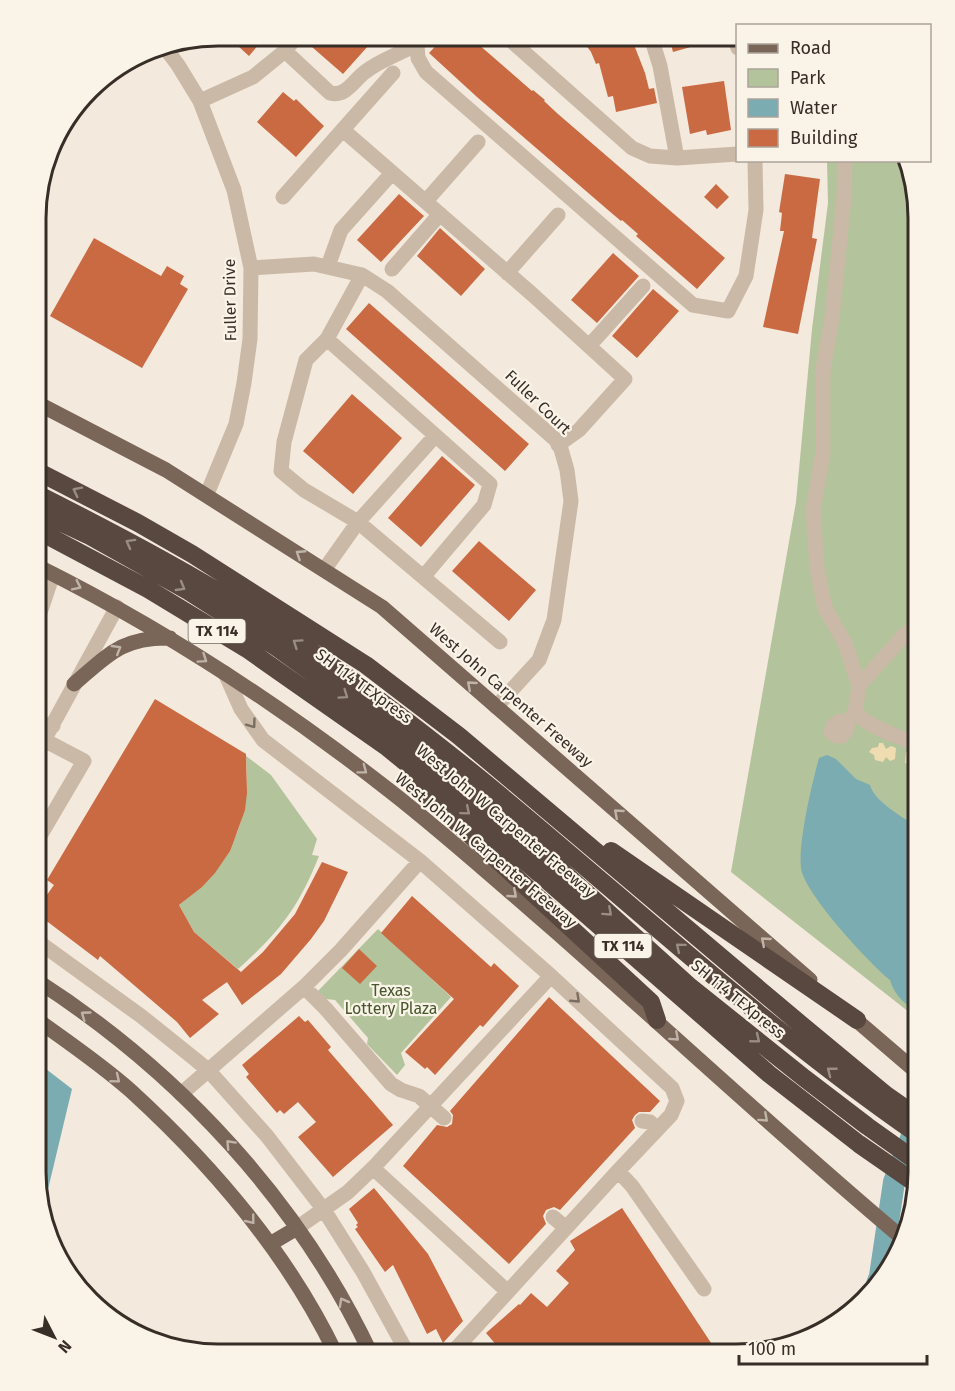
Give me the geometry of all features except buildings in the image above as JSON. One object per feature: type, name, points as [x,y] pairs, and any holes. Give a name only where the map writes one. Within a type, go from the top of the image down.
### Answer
[{"type":"highway","name":"West John W Carpenter Freeway","points":[[46,476],[183,549],[366,664],[459,736],[882,1101],[908,1113]]},
{"type":"highway","name":"SH 114 TEXpress","points":[[46,499],[205,585],[285,634],[358,686],[483,782],[809,1053],[882,1101],[908,1125]]},
{"type":"highway","name":"SH 114 TEXpress","points":[[46,515],[87,535],[188,591],[276,647],[410,743],[551,861],[688,985],[867,1126],[908,1154]]},
{"type":"highway","name":"West John W Carpenter Freeway","points":[[46,534],[148,589],[247,649],[388,748],[510,848],[770,1074],[859,1144],[908,1178]]},
{"type":"highway","points":[[388,748],[401,771],[651,1002],[657,1020]]},
{"type":"highway","points":[[525,792],[857,1020]]},
{"type":"main road","name":"West John Carpenter Freeway","points":[[46,408],[207,494],[382,607],[908,1064]]},
{"type":"main road","name":"West John W. Carpenter Freeway","points":[[46,570],[117,607],[225,673],[313,733],[423,818],[456,844],[657,1020],[897,1233]]},
{"type":"main road","points":[[74,684],[116,648],[134,641],[170,638]]},
{"type":"main road","points":[[46,987],[145,1059],[248,1164],[297,1228],[327,1273],[366,1345]]},
{"type":"main road","points":[[46,1027],[129,1090],[180,1137],[270,1244],[331,1345]]},
{"type":"main road","points":[[270,1244],[297,1228]]},
{"type":"street","points":[[518,46],[632,148],[650,156],[677,158],[736,154]]},
{"type":"street","points":[[654,46],[660,66],[677,158]]},
{"type":"street","points":[[200,101],[253,77],[288,47]]},
{"type":"street","points":[[285,51],[330,93],[337,94],[345,92],[364,72],[411,47]]},
{"type":"street","points":[[421,47],[418,58],[426,72],[693,305],[728,311],[746,276],[756,210],[755,162]]},
{"type":"street","name":"Fuller Drive","points":[[170,54],[200,101],[234,190],[251,268],[250,339],[236,424],[207,494]]},
{"type":"street","points":[[283,197],[393,73]]},
{"type":"street","points":[[343,130],[625,379],[579,430],[558,444]]},
{"type":"street","points":[[426,201],[478,142]]},
{"type":"street","points":[[845,162],[844,198],[832,318],[823,370],[823,453],[813,510],[817,568],[825,608],[845,643],[858,686],[851,718],[908,741]]},
{"type":"street","points":[[328,266],[341,230],[392,173]]},
{"type":"street","points":[[392,269],[440,214]]},
{"type":"street","points":[[507,273],[558,215]]},
{"type":"street","name":"Fuller Court","points":[[251,268],[314,264],[362,275],[387,291],[556,440],[567,470],[571,501],[554,620],[539,660],[496,707]]},
{"type":"street","points":[[362,275],[327,339],[306,360],[284,442],[281,471],[304,490],[358,522],[500,642]]},
{"type":"street","points":[[589,346],[643,286]]},
{"type":"street","points":[[327,339],[490,484],[484,506],[424,576]]},
{"type":"street","points":[[324,570],[358,522],[435,436]]},
{"type":"street","points":[[46,595],[53,574]]},
{"type":"street","points":[[46,737],[117,607]]},
{"type":"street","points":[[858,686],[908,632]]},
{"type":"street","points":[[225,673],[241,709],[263,740],[420,861],[551,976],[672,1088],[677,1101],[671,1115],[649,1122],[618,1171],[459,1345]]},
{"type":"street","points":[[46,724],[52,726]]},
{"type":"street","points":[[46,748],[84,760],[46,825]]},
{"type":"street","points":[[181,1094],[304,987],[341,950],[420,861]]},
{"type":"street","points":[[46,947],[141,1016],[209,1071],[267,1136],[324,1209],[363,1272],[403,1345]]},
{"type":"street","points":[[297,1228],[348,1192],[373,1168],[431,1106],[525,1013],[551,976]]},
{"type":"street","points":[[304,987],[326,1008],[391,1084],[419,1096],[444,1118]]},
{"type":"street","points":[[373,1168],[508,1292]]},
{"type":"street","points":[[618,1171],[632,1185],[704,1289]]},
{"type":"street","points":[[553,1217],[566,1228]]},
{"type":"green space","points":[[827,162],[898,162],[907,196],[908,219],[908,1011],[731,872],[796,502],[812,329],[828,203]]},
{"type":"green space","points":[[246,756],[271,775],[317,839],[312,855],[319,856],[303,891],[286,918],[265,943],[238,969],[194,932],[179,905],[213,874],[225,858],[234,840],[245,801]]},
{"type":"green space","name":"Texas Lottery Plaza","points":[[378,929],[451,997],[401,1053],[405,1065],[397,1075],[367,1044],[368,1038],[335,1000],[326,999],[318,991]]},
{"type":"sand","points":[[879,743],[883,743],[886,749],[891,746],[896,748],[895,759],[890,761],[886,757],[883,762],[875,760],[874,755],[869,752],[872,748],[878,747]]},
{"type":"sand","points":[[906,752],[908,752],[908,764],[905,763]]},
{"type":"water","points":[[827,755],[836,759],[856,779],[870,785],[877,797],[890,809],[908,821],[908,1006],[894,990],[890,980],[868,959],[825,910],[813,894],[801,868],[806,813],[819,758]]},
{"type":"water","points":[[46,1069],[72,1089],[48,1191]]},
{"type":"waterway","points":[[882,1263],[894,1182],[908,1146]]}]
